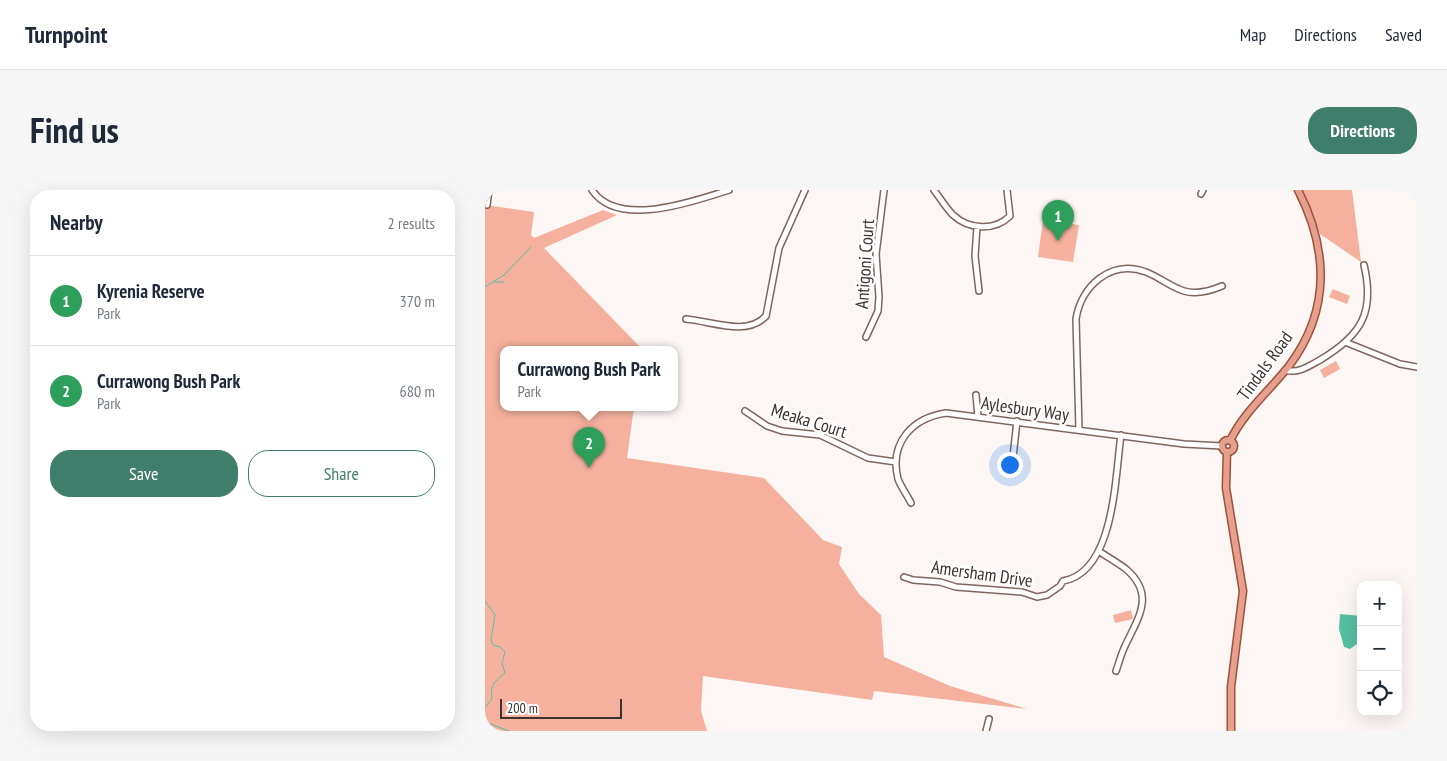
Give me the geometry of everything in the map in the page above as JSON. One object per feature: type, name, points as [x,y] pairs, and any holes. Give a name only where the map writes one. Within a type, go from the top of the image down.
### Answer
[{"type":"main road","name":"Tindals Road","points":[[1230,441],[1300,348],[1319,300],[1322,281],[1321,256],[1317,235],[1298,190]]},
{"type":"main road","points":[[1227,452],[1234,447],[1230,441],[1225,441],[1222,446],[1227,452],[1226,488],[1243,591],[1231,687],[1231,731]]},
{"type":"street","points":[[487,205],[489,190]]},
{"type":"street","points":[[592,190],[600,198],[614,206],[637,209],[667,208],[729,190]]},
{"type":"street","points":[[686,319],[741,328],[759,324],[766,316],[779,248],[805,190]]},
{"type":"street","name":"Antigoni Court","points":[[865,337],[879,304],[876,254],[884,190]]},
{"type":"street","points":[[934,190],[953,215],[963,222],[977,227],[993,227],[1010,216],[1007,190]]},
{"type":"street","points":[[977,227],[975,256],[979,291]]},
{"type":"street","points":[[1285,370],[1292,372],[1304,369],[1345,342],[1362,320],[1368,305],[1370,288],[1364,265]]},
{"type":"street","points":[[1079,430],[1076,319],[1078,304],[1095,281],[1115,270],[1131,268],[1145,272],[1183,291],[1200,292],[1222,286]]},
{"type":"street","points":[[1345,342],[1400,364],[1417,367]]},
{"type":"street","points":[[976,394],[978,417]]},
{"type":"street","name":"Meaka Court","points":[[745,411],[767,426],[782,431],[820,435],[868,458],[896,462]]},
{"type":"street","name":"Aylesbury Way","points":[[911,503],[899,480],[896,462],[896,453],[901,439],[910,428],[922,419],[946,413],[1184,444],[1222,446]]},
{"type":"street","points":[[1013,457],[1017,421]]},
{"type":"street","name":"Amersham Drive","points":[[904,577],[913,580],[940,582],[956,588],[1022,592],[1037,597],[1047,595],[1060,586],[1063,581],[1072,579],[1100,552],[1107,536],[1121,435]]},
{"type":"street","points":[[1100,552],[1127,570],[1139,587],[1143,604],[1139,621],[1125,646],[1116,671]]},
{"type":"street","points":[[985,731],[989,719]]},
{"type":"shaded area","points":[[1303,190],[1352,190],[1361,262],[1320,234]]},
{"type":"shaded area","points":[[485,205],[534,212],[531,235],[534,238],[603,210],[617,215],[544,248],[639,346],[500,346],[500,411],[633,411],[627,458],[764,478],[823,540],[842,547],[839,564],[859,594],[881,615],[884,657],[950,686],[1027,709],[874,691],[872,700],[703,676],[701,711],[707,731],[485,731]]},
{"type":"shaded area","points":[[1043,220],[1079,225],[1073,262],[1038,257]]},
{"type":"shaded area","points":[[1333,289],[1350,296],[1347,304],[1329,297]]},
{"type":"shaded area","points":[[1336,361],[1340,369],[1324,378],[1320,370]]},
{"type":"shaded area","points":[[1131,610],[1133,619],[1115,623],[1113,615]]},
{"type":"shaded area","points":[[1340,614],[1357,616],[1357,644],[1350,649],[1344,647],[1339,629]]},
{"type":"waterway","points":[[485,287],[504,275],[531,247]]},
{"type":"waterway","points":[[495,282],[504,282]]},
{"type":"waterway","points":[[485,601],[495,615],[491,640],[493,645],[500,647],[505,652],[502,663],[505,673],[494,684],[492,699],[485,707]]},
{"type":"waterway","points":[[485,722],[509,731]]},
{"type":"place","name":"Kyrenia Reserve","points":[[1058,241]]},
{"type":"place","name":"Currawong Bush Park","points":[[589,468]]}]
